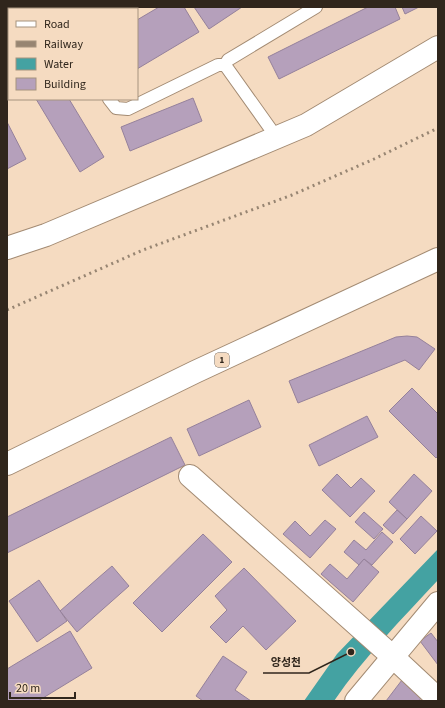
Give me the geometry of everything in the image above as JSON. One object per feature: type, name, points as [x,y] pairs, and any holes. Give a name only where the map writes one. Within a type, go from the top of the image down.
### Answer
[{"type":"street","points":[[7,248],[46,235],[306,125],[438,47]]},
{"type":"street","name":"1","points":[[7,464],[196,372],[438,259]]},
{"type":"street","points":[[190,476],[389,653],[438,699]]},
{"type":"street","points":[[356,701],[389,653],[438,603]]},
{"type":"lane","points":[[225,65],[228,60],[316,7]]},
{"type":"lane","points":[[110,100],[116,108],[128,109],[218,65],[225,65]]},
{"type":"lane","points":[[225,65],[276,138]]},
{"type":"water","points":[[438,549],[438,580],[358,669],[334,701],[304,701],[337,654]]},
{"type":"building","points":[[50,7],[116,7],[114,8]]},
{"type":"building","points":[[159,7],[184,7],[199,32],[138,68],[138,19]]},
{"type":"building","points":[[194,7],[242,7],[209,29]]},
{"type":"building","points":[[368,7],[395,7],[400,19],[279,79],[268,57]]},
{"type":"building","points":[[402,7],[419,7],[405,14]]},
{"type":"building","points":[[7,56],[8,56],[7,95]]},
{"type":"building","points":[[193,98],[202,121],[130,151],[121,127]]},
{"type":"building","points":[[37,100],[70,100],[104,157],[80,172]]},
{"type":"building","points":[[7,122],[26,159],[7,169]]},
{"type":"building","points":[[396,337],[417,337],[435,349],[419,370],[405,360],[298,403],[289,381]]},
{"type":"building","points":[[412,388],[438,414],[438,456],[436,458],[389,411]]},
{"type":"building","points":[[249,400],[261,427],[199,456],[187,429]]},
{"type":"building","points":[[367,416],[378,437],[319,466],[309,445]]},
{"type":"building","points":[[171,437],[185,465],[7,553],[7,517]]},
{"type":"building","points":[[337,474],[351,488],[361,478],[375,491],[350,517],[322,490]]},
{"type":"building","points":[[414,474],[432,491],[407,519],[389,502]]},
{"type":"building","points":[[397,510],[407,519],[393,534],[383,525]]},
{"type":"building","points":[[364,512],[383,529],[374,539],[355,522]]},
{"type":"building","points":[[421,516],[437,531],[415,554],[400,539]]},
{"type":"building","points":[[325,520],[336,529],[310,558],[283,534],[295,521],[310,536]]},
{"type":"building","points":[[382,532],[393,542],[372,565],[364,559],[359,565],[344,552],[354,540],[366,550]]},
{"type":"building","points":[[203,534],[232,562],[162,632],[133,603]]},
{"type":"building","points":[[364,559],[379,572],[353,602],[321,574],[330,564],[347,579]]},
{"type":"building","points":[[112,566],[129,586],[77,632],[60,611]]},
{"type":"building","points":[[244,568],[296,621],[266,650],[243,626],[226,643],[210,627],[227,610],[215,596]]},
{"type":"building","points":[[39,580],[67,621],[37,642],[9,601]]},
{"type":"building","points":[[70,631],[92,668],[38,701],[7,701],[7,669]]},
{"type":"building","points":[[431,633],[438,642],[438,665],[420,641]]},
{"type":"building","points":[[223,656],[247,672],[235,690],[251,701],[203,701],[196,696]]},
{"type":"building","points":[[402,680],[423,695],[419,701],[386,701]]},
{"type":"railway","points":[[7,310],[143,250],[292,195],[374,159],[438,128]]},
{"type":"place","name":"양성천","points":[[351,652]]}]
